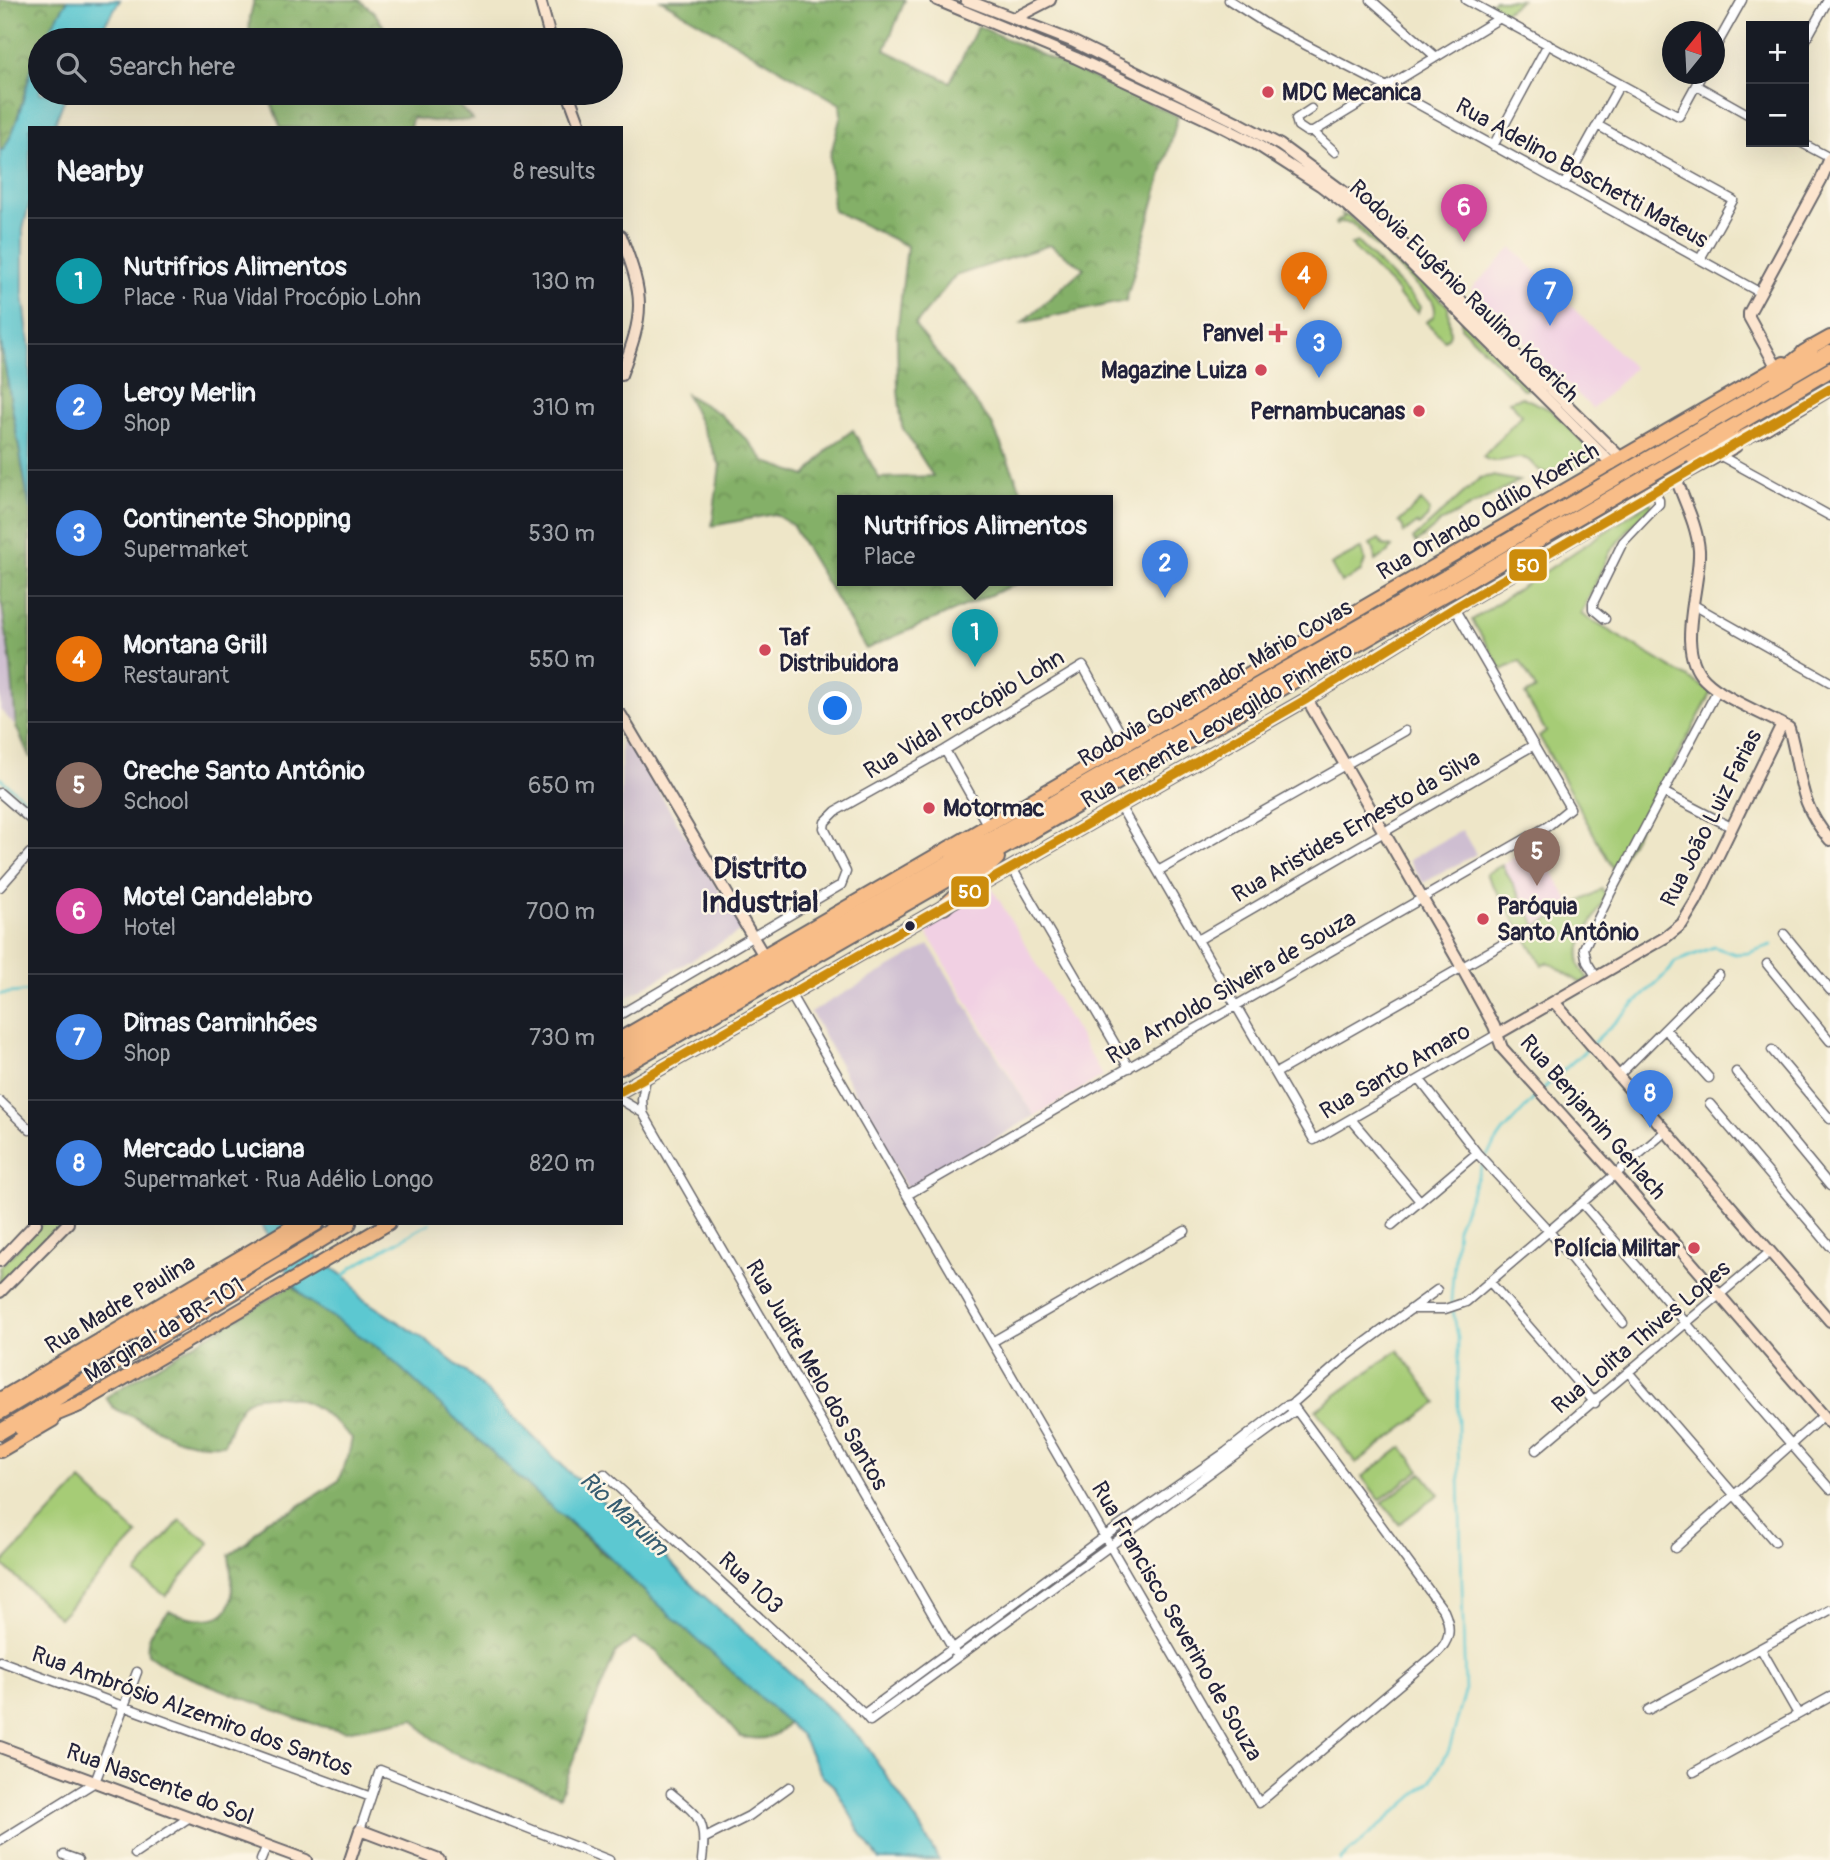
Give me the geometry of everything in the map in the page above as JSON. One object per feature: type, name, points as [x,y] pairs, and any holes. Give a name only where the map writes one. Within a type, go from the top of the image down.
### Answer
[{"type":"highway","points":[[1734,408],[1811,348]]},
{"type":"highway","name":"Rodovia Governador Mário Covas","points":[[1452,582],[1830,352]]},
{"type":"highway","name":"Rodovia Governador Mário Covas","points":[[623,1066],[1013,842],[1452,582],[1665,466],[1830,370]]},
{"type":"highway","points":[[1665,466],[1736,441],[1767,426]]},
{"type":"highway","name":"Rodovia Governador Mário Covas","points":[[623,1050],[1032,814],[1426,597]]},
{"type":"highway","points":[[949,849],[1032,814]]},
{"type":"highway","points":[[944,907],[1013,842]]},
{"type":"highway","points":[[0,1412],[261,1250],[313,1225]]},
{"type":"highway","points":[[0,1434],[343,1227]]},
{"type":"highway","points":[[0,1401],[38,1377]]},
{"type":"highway","points":[[0,1434],[82,1403]]},
{"type":"main road","points":[[540,0],[548,28]]},
{"type":"main road","name":"Rodovia Eugênio Raulino Koerich","points":[[937,0],[1076,58],[1223,127],[1256,144],[1320,185],[1398,251],[1616,461]]},
{"type":"main road","name":"Rodovia Eugênio Raulino Koerich","points":[[966,0],[1072,41],[1280,145],[1368,211],[1417,256],[1616,461]]},
{"type":"main road","points":[[1015,18],[1051,0]]},
{"type":"main road","points":[[572,105],[579,126]]},
{"type":"main road","points":[[1777,368],[1749,317],[1750,309],[1821,180],[1830,158]]},
{"type":"main road","points":[[623,242],[638,284],[640,308],[635,334],[623,369]]},
{"type":"main road","name":"Rua Orlando Odílio Koerich","points":[[623,1037],[1830,337]]},
{"type":"main road","name":"Rua Tenente Leovegildo Pinheiro","points":[[623,1090],[1307,699],[1454,608],[1830,389]]},
{"type":"main road","points":[[1676,478],[1698,539],[1698,569],[1689,633],[1696,665],[1704,679],[1718,689],[1789,728],[1804,801],[1830,840]]},
{"type":"main road","points":[[1430,568],[1454,608]]},
{"type":"main road","name":"Rua Benjamin Gerlach","points":[[1307,699],[1423,899],[1508,1056],[1615,1174],[1827,1419]]},
{"type":"main road","points":[[623,718],[764,956]]},
{"type":"main road","name":"Rua João Luiz Farias","points":[[1496,1035],[1666,937],[1682,924],[1696,901],[1782,724]]},
{"type":"main road","points":[[1555,1003],[1829,1318]]},
{"type":"main road","points":[[0,1261],[34,1225]]},
{"type":"main road","points":[[0,1292],[66,1225]]},
{"type":"main road","name":"Rua Madre Paulina","points":[[38,1377],[261,1250],[295,1225]]},
{"type":"main road","name":"Marginal da BR-101","points":[[0,1451],[386,1225]]},
{"type":"main road","name":"Rua Nascente do Sol","points":[[0,1747],[306,1860]]},
{"type":"main road","points":[[349,1860],[360,1830],[439,1860]]},
{"type":"street","name":"Rua Adelino Boschetti Mateus","points":[[1229,0],[1271,27],[1387,87],[1759,292]]},
{"type":"street","points":[[1371,0],[1436,57]]},
{"type":"street","points":[[1466,0],[1679,116],[1696,85],[1746,113]]},
{"type":"street","points":[[1478,6],[1486,0]]},
{"type":"street","points":[[1725,30],[1742,0]]},
{"type":"street","points":[[1809,34],[1828,0]]},
{"type":"street","points":[[1313,132],[1500,18]]},
{"type":"street","points":[[1493,146],[1548,44]]},
{"type":"street","points":[[1564,185],[1620,83]]},
{"type":"street","points":[[1311,108],[1296,119],[1295,123],[1302,130],[1313,132],[1335,152]]},
{"type":"street","points":[[1597,125],[1733,200],[1700,259]]},
{"type":"street","points":[[1809,147],[1830,158]]},
{"type":"street","points":[[1719,456],[1830,516]]},
{"type":"street","points":[[1605,619],[1592,609],[1593,603],[1623,542],[1658,504],[1654,490]]},
{"type":"street","points":[[1692,604],[1830,682]]},
{"type":"street","points":[[1454,608],[1534,745]]},
{"type":"street","name":"Rua Vidal Procópio Lohn","points":[[753,937],[842,885],[846,872],[826,834],[825,822],[836,811],[945,750],[1083,666],[1127,745]]},
{"type":"street","points":[[1597,978],[1587,962],[1584,948],[1718,689]]},
{"type":"street","points":[[1158,871],[1405,731]]},
{"type":"street","name":"Rua Arnoldo Silveira de Souza","points":[[907,1195],[1548,826],[1570,808],[1534,745]]},
{"type":"street","name":"Rua Aristides Ernesto da Silva","points":[[1198,940],[1534,745]]},
{"type":"street","points":[[945,750],[988,826]]},
{"type":"street","points":[[1663,792],[1731,827]]},
{"type":"street","points":[[0,793],[28,817]]},
{"type":"street","points":[[1120,806],[1276,1073],[1517,936]]},
{"type":"street","points":[[0,887],[28,855]]},
{"type":"street","points":[[1012,868],[1129,1068]]},
{"type":"street","points":[[1784,934],[1830,990]]},
{"type":"street","points":[[623,1013],[753,937]]},
{"type":"street","points":[[1767,964],[1830,1041]]},
{"type":"street","points":[[1618,1076],[1719,975]]},
{"type":"street","name":"Rua Francisco Severino de Souza","points":[[791,995],[1259,1803],[1436,1654],[1445,1645],[1450,1632],[1444,1611],[1292,1404]]},
{"type":"street","points":[[1665,1029],[1709,1078]]},
{"type":"street","name":"Rua Santo Amaro","points":[[1276,1073],[1314,1140],[1496,1035]]},
{"type":"street","points":[[1772,1050],[1830,1119]]},
{"type":"street","points":[[1736,1072],[1830,1186]]},
{"type":"street","points":[[643,1113],[642,1099],[646,1077]]},
{"type":"street","points":[[1420,1080],[1478,1153],[1549,1231],[1623,1324]]},
{"type":"street","points":[[0,1101],[28,1128]]},
{"type":"street","name":"Rua Judite Melo dos Santos","points":[[623,1101],[643,1113],[955,1653]]},
{"type":"street","points":[[1710,1104],[1830,1246]]},
{"type":"street","points":[[1351,1119],[1420,1201]]},
{"type":"street","points":[[1413,1309],[1460,1306],[1666,1131]]},
{"type":"street","points":[[1392,1226],[1478,1153]]},
{"type":"street","points":[[1582,1203],[1830,1489]]},
{"type":"street","points":[[992,1342],[1185,1231]]},
{"type":"street","name":"Rua Lolita Thives Lopes","points":[[1536,1450],[1770,1252]]},
{"type":"street","points":[[1490,1282],[1594,1403]]},
{"type":"street","points":[[955,1653],[1107,1540],[1228,1455],[1347,1356],[1437,1290]]},
{"type":"street","points":[[1629,1373],[1775,1542]]},
{"type":"street","points":[[1675,1548],[1791,1444],[1827,1419]]},
{"type":"street","name":"Rua 103","points":[[604,1475],[867,1717],[955,1653]]},
{"type":"street","points":[[1648,1710],[1830,1610]]},
{"type":"street","points":[[1761,1648],[1798,1714]]},
{"type":"street","name":"Rua Ambrósio Alzemiro dos Santos","points":[[0,1661],[371,1797]]},
{"type":"street","points":[[0,1841],[95,1782],[137,1672]]},
{"type":"street","points":[[1694,1772],[1830,1697]]},
{"type":"street","points":[[360,1830],[380,1770],[602,1859]]},
{"type":"street","points":[[705,1838],[749,1816],[789,1787]]},
{"type":"street","points":[[671,1793],[695,1812],[702,1825],[705,1838],[702,1860]]},
{"type":"street","points":[[135,1854],[190,1817]]},
{"type":"street","points":[[261,1860],[267,1846]]},
{"type":"street","points":[[64,1855],[78,1860]]},
{"type":"shaded area","points":[[1512,248],[1634,368],[1593,409],[1471,289]]},
{"type":"shaded area","points":[[0,592],[11,665],[16,726],[0,710]]},
{"type":"shaded area","points":[[623,733],[743,930],[623,1000]]},
{"type":"shaded area","points":[[1462,830],[1476,854],[1423,883],[1409,860]]},
{"type":"shaded area","points":[[1537,845],[1572,906],[1537,926],[1502,865]]},
{"type":"shaded area","points":[[992,888],[1103,1076],[1034,1116],[924,928]]},
{"type":"shaded area","points":[[929,945],[1034,1116],[908,1191],[811,1012]]},
{"type":"green space","points":[[0,0],[68,0],[50,28],[28,28],[28,81],[12,136],[2,151]]},
{"type":"green space","points":[[254,0],[359,0],[374,12],[385,28],[250,28]]},
{"type":"green space","points":[[661,0],[905,0],[885,50],[950,82],[978,26],[1178,116],[1126,301],[1022,323],[1084,268],[1050,245],[955,276],[915,325],[992,424],[1023,495],[837,495],[837,586],[1011,586],[866,649],[792,525],[774,514],[712,526],[720,465],[686,394],[720,414],[766,462],[806,476],[828,449],[853,430],[879,478],[933,476],[902,427],[897,334],[907,246],[833,210],[830,157],[841,115],[840,104]]},
{"type":"green space","points":[[1495,0],[1521,0],[1502,14],[1486,6]]},
{"type":"green space","points":[[272,105],[458,105],[473,120],[439,122],[412,118],[410,126],[280,126]]},
{"type":"green space","points":[[1341,214],[1350,217],[1448,306],[1448,338],[1444,340],[1426,322],[1435,312],[1432,300],[1351,223],[1341,222],[1336,225],[1335,223],[1344,217]]},
{"type":"green space","points":[[1357,242],[1415,300],[1420,307],[1418,313],[1351,245]]},
{"type":"green space","points":[[1461,319],[1533,389],[1523,389],[1461,327]]},
{"type":"green space","points":[[0,338],[28,499],[28,753],[16,726],[11,665],[0,592]]},
{"type":"green space","points":[[1522,397],[1551,410],[1591,450],[1592,457],[1574,468],[1553,474],[1539,470],[1524,458],[1496,461],[1483,457],[1522,415],[1509,401]]},
{"type":"green space","points":[[1492,476],[1519,481],[1441,522],[1416,543],[1413,539],[1480,478]]},
{"type":"green space","points":[[1421,501],[1430,511],[1427,518],[1404,533],[1399,522]]},
{"type":"green space","points":[[1650,502],[1652,506],[1610,552],[1581,614],[1712,692],[1615,872],[1539,736],[1546,732],[1525,695],[1536,689],[1520,661],[1502,670],[1472,620]]},
{"type":"green space","points":[[1379,539],[1383,545],[1392,547],[1375,561],[1374,550],[1370,544]]},
{"type":"green space","points":[[1362,548],[1365,560],[1361,572],[1341,583],[1331,565]]},
{"type":"green space","points":[[1502,865],[1537,926],[1602,889],[1606,896],[1581,948],[1580,966],[1588,978],[1581,983],[1548,962],[1542,965],[1486,874]]},
{"type":"green space","points":[[41,1225],[62,1225],[0,1289],[0,1267]]},
{"type":"green space","points":[[292,1285],[306,1299],[381,1350],[789,1722],[778,1733],[767,1738],[741,1737],[718,1711],[688,1687],[656,1651],[634,1639],[616,1652],[560,1796],[450,1752],[428,1735],[414,1719],[345,1731],[321,1726],[171,1670],[148,1654],[150,1635],[169,1611],[208,1619],[224,1613],[230,1605],[232,1594],[229,1555],[248,1541],[266,1520],[291,1511],[338,1481],[352,1438],[324,1413],[304,1401],[267,1396],[251,1399],[240,1408],[224,1444],[197,1443],[177,1439],[118,1411],[106,1397]]},
{"type":"green space","points":[[1398,1350],[1437,1403],[1356,1463],[1316,1410]]},
{"type":"green space","points":[[1402,1447],[1420,1470],[1380,1500],[1362,1477]]},
{"type":"green space","points":[[1422,1473],[1439,1494],[1399,1524],[1382,1503]]},
{"type":"green space","points":[[81,1481],[138,1535],[59,1618],[2,1564]]},
{"type":"green space","points":[[180,1520],[210,1543],[166,1596],[136,1574]]},
{"type":"water","points":[[68,0],[120,0],[102,28],[50,28]]},
{"type":"water","points":[[28,83],[28,105],[62,105],[54,126],[28,126],[28,209],[23,229],[23,293],[28,334],[28,499],[0,338],[0,150],[3,150],[10,138]]},
{"type":"water","points":[[262,1225],[298,1225],[308,1245],[321,1260],[352,1282],[360,1297],[421,1337],[471,1376],[568,1471],[781,1664],[864,1742],[939,1860],[880,1860],[863,1837],[835,1787],[822,1776],[801,1735],[605,1552],[557,1512],[381,1350],[306,1299],[296,1287]]},
{"type":"waterway","points":[[0,778],[28,802]]},
{"type":"waterway","points":[[1593,1043],[1670,970],[1675,962],[1714,947],[1735,954],[1748,953],[1771,945]]},
{"type":"waterway","points":[[0,994],[28,991]]},
{"type":"waterway","points":[[1544,1088],[1588,1048]]},
{"type":"waterway","points":[[1487,1155],[1503,1132],[1539,1093]]},
{"type":"waterway","points":[[1340,1860],[1431,1781],[1449,1750],[1465,1692],[1458,1337],[1451,1300],[1457,1228],[1482,1166]]},
{"type":"waterway","points":[[341,1279],[353,1267],[426,1225]]},
{"type":"transit line","name":"50","points":[[623,1090],[1307,699],[1454,608],[1830,389]]},
{"type":"place","name":"MDC Mecanica","points":[[1268,92]]},
{"type":"place","name":"Motel Candelabro","points":[[1464,242]]},
{"type":"place","name":"Montana Grill","points":[[1304,310]]},
{"type":"place","name":"Dimas Caminhões","points":[[1550,326]]},
{"type":"place","name":"Panvel","points":[[1278,333]]},
{"type":"place","name":"Magazine Luiza","points":[[1261,370]]},
{"type":"place","name":"Continente Shopping","points":[[1319,378]]},
{"type":"place","name":"Pernambucanas","points":[[1419,411]]},
{"type":"place","name":"Leroy Merlin","points":[[1165,598]]},
{"type":"place","name":"Taf Distribuidora","points":[[765,650]]},
{"type":"place","name":"Nutrifrios Alimentos","points":[[975,667]]},
{"type":"place","name":"Motormac","points":[[929,808]]},
{"type":"place","name":"Creche Santo Antônio","points":[[1537,886]]},
{"type":"place","name":"Paróquia Santo Antônio","points":[[1483,919]]},
{"type":"place","name":"Mercado Luciana","points":[[1650,1128]]},
{"type":"place","name":"Polícia Militar","points":[[1694,1248]]},
{"type":"district","name":"Distrito Industrial","points":[[760,885]]},
{"type":"water label","name":"Rio Maruim","points":[[624,1514]]}]
